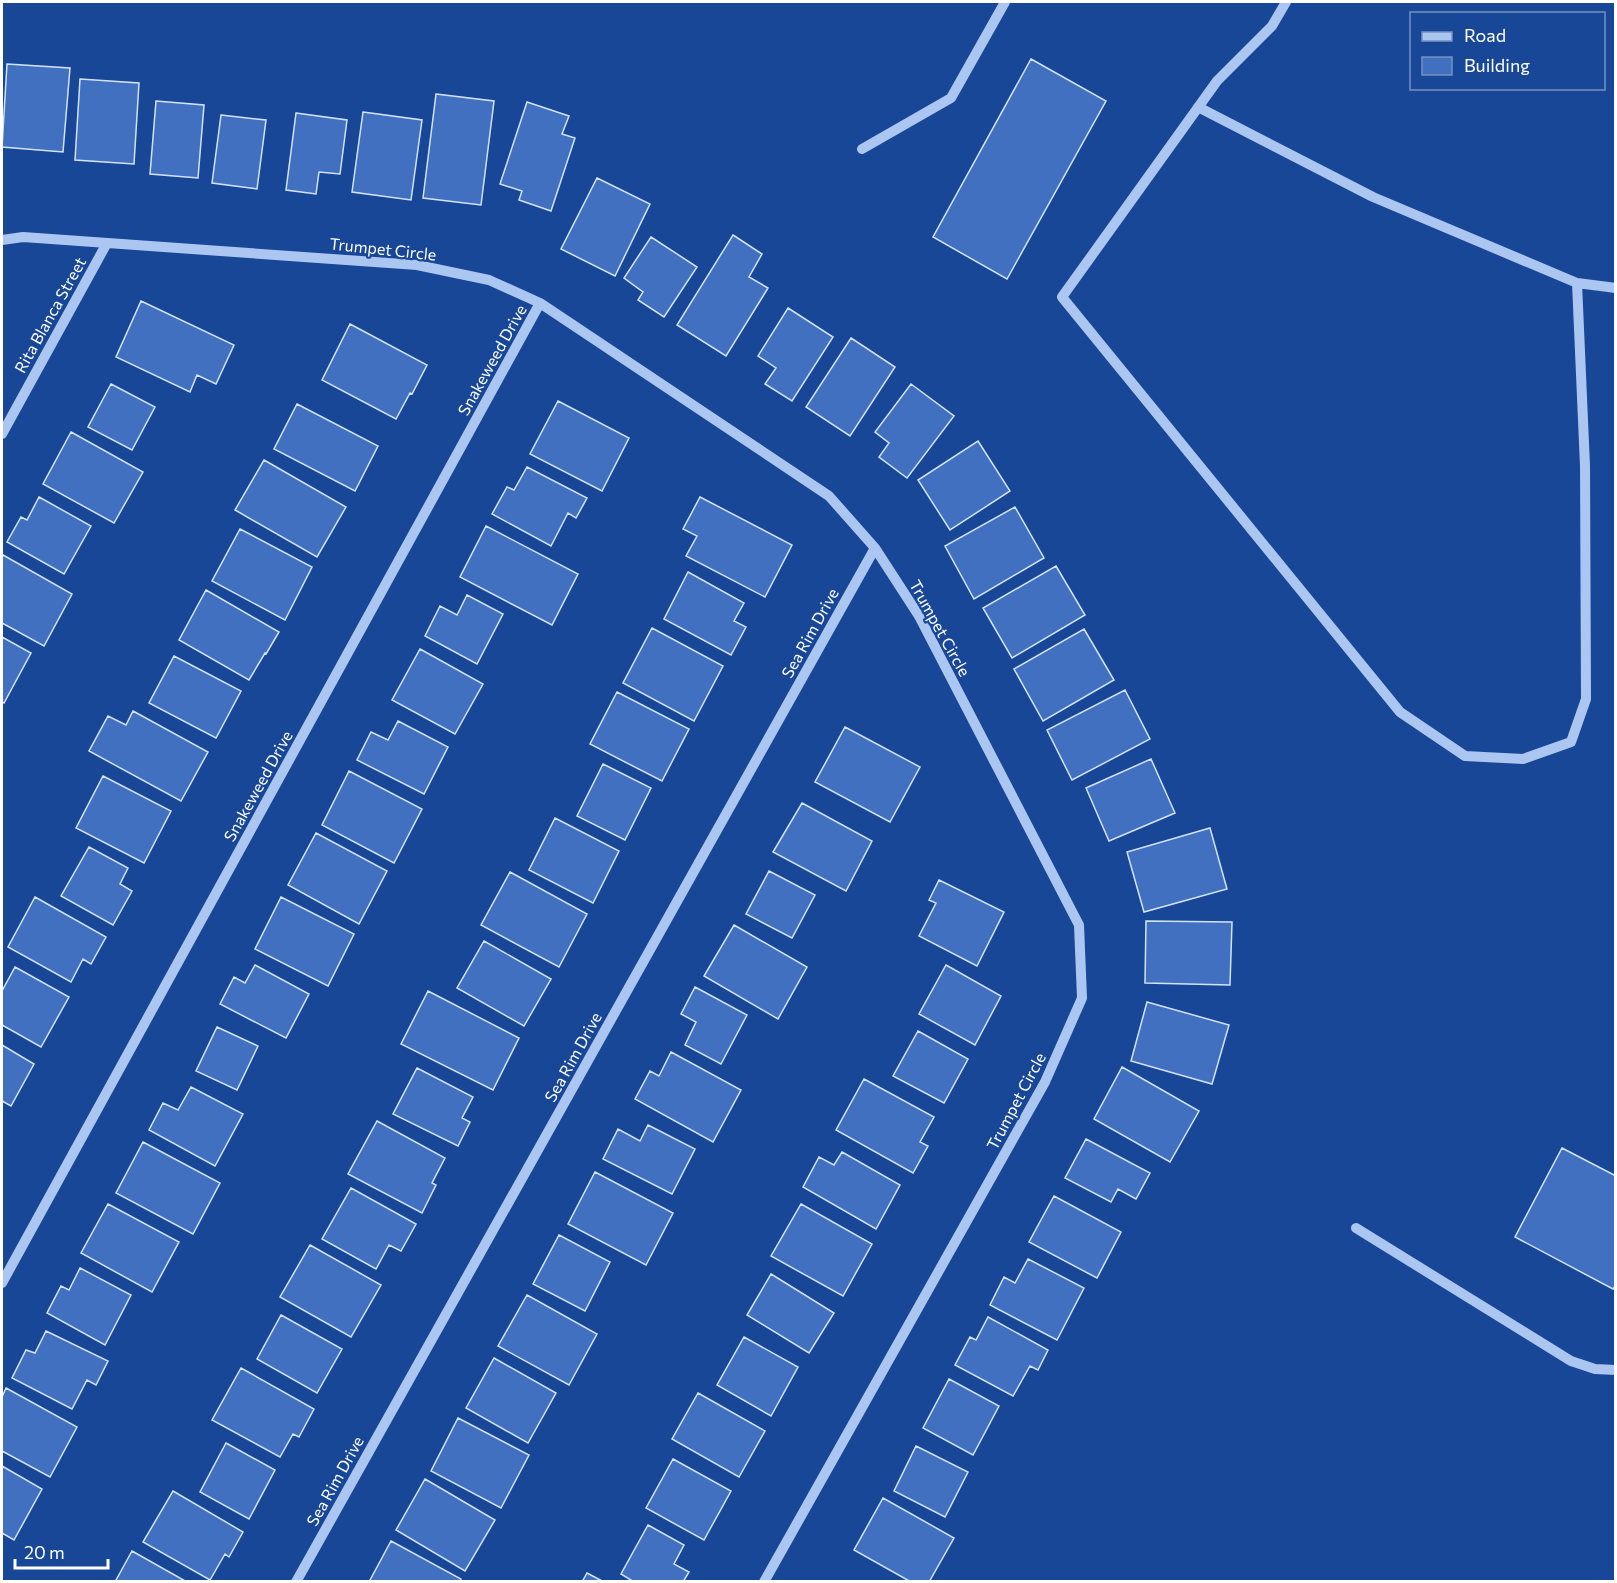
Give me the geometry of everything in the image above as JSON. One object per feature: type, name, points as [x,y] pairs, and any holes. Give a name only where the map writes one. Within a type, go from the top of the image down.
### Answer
[{"type":"street","points":[[862,149],[951,98],[1005,2]]},
{"type":"street","points":[[1286,2],[1272,26],[1217,81],[1062,297],[1400,712],[1465,756],[1523,759],[1571,742],[1586,699],[1585,466],[1577,283]]},
{"type":"street","points":[[1198,108],[1373,197],[1577,283],[1616,288]]},
{"type":"street","name":"Trumpet Circle","points":[[2,240],[23,237],[417,265],[489,280],[540,303],[829,496],[875,548],[919,616],[1079,925],[1082,998],[1045,1082],[764,1581]]},
{"type":"street","name":"Rita Blanca Street","points":[[2,434],[108,243]]},
{"type":"street","name":"Snakeweed Drive","points":[[2,1283],[540,303]]},
{"type":"street","name":"Sea Rim Drive","points":[[296,1581],[875,548]]},
{"type":"street","points":[[1356,1228],[1571,1361],[1595,1369],[1616,1370]]},
{"type":"building","points":[[1031,59],[1106,101],[1007,279],[933,237]]},
{"type":"building","points":[[7,64],[70,68],[63,152],[2,147]]},
{"type":"building","points":[[80,79],[139,83],[134,164],[75,160]]},
{"type":"building","points":[[436,94],[494,101],[481,205],[423,198]]},
{"type":"building","points":[[156,101],[204,105],[198,178],[150,174]]},
{"type":"building","points":[[527,102],[569,116],[562,134],[575,138],[551,211],[519,200],[522,191],[500,184]]},
{"type":"building","points":[[363,112],[422,120],[411,200],[352,192]]},
{"type":"building","points":[[296,113],[347,120],[340,174],[319,172],[316,194],[286,190]]},
{"type":"building","points":[[221,115],[266,120],[257,189],[212,183]]},
{"type":"building","points":[[597,178],[650,204],[615,276],[561,249]]},
{"type":"building","points":[[733,235],[762,254],[749,277],[768,288],[726,356],[677,325]]},
{"type":"building","points":[[651,237],[697,267],[664,317],[638,300],[643,292],[624,278]]},
{"type":"building","points":[[141,301],[234,345],[216,384],[197,375],[190,392],[116,357]]},
{"type":"building","points":[[788,308],[833,337],[792,401],[765,384],[776,368],[758,356]]},
{"type":"building","points":[[350,324],[427,365],[396,419],[322,380]]},
{"type":"building","points":[[851,338],[895,367],[850,436],[806,407]]},
{"type":"building","points":[[111,384],[155,407],[132,450],[88,427]]},
{"type":"building","points":[[911,384],[954,416],[907,478],[879,457],[889,443],[875,432]]},
{"type":"building","points":[[558,401],[629,438],[602,491],[530,454]]},
{"type":"building","points":[[297,404],[378,446],[355,491],[274,449]]},
{"type":"building","points":[[71,432],[143,472],[114,523],[43,484]]},
{"type":"building","points":[[978,441],[1010,491],[950,530],[918,480]]},
{"type":"building","points":[[264,460],[346,507],[317,557],[235,510]]},
{"type":"building","points":[[527,467],[587,498],[576,518],[568,513],[551,546],[492,514],[507,487],[514,490]]},
{"type":"building","points":[[39,497],[91,526],[64,574],[7,542],[21,517],[27,520]]},
{"type":"building","points":[[700,497],[792,545],[765,597],[686,556],[697,536],[683,529]]},
{"type":"building","points":[[1015,507],[1044,558],[974,599],[945,546]]},
{"type":"building","points":[[486,526],[578,574],[552,625],[460,577]]},
{"type":"building","points":[[240,529],[312,567],[285,620],[212,581]]},
{"type":"building","points":[[3,555],[72,594],[44,646],[2,623]]},
{"type":"building","points":[[1056,566],[1085,615],[1012,658],[983,608]]},
{"type":"building","points":[[688,572],[744,603],[734,621],[746,627],[731,655],[664,619]]},
{"type":"building","points":[[206,590],[279,632],[249,680],[179,640]]},
{"type":"building","points":[[467,595],[503,614],[477,664],[425,636],[440,606],[457,615]]},
{"type":"building","points":[[652,628],[723,666],[694,721],[623,683]]},
{"type":"building","points":[[1084,629],[1114,680],[1043,721],[1014,669]]},
{"type":"building","points":[[2,637],[31,653],[4,703],[2,702]]},
{"type":"building","points":[[420,649],[483,684],[455,734],[392,700]]},
{"type":"building","points":[[174,656],[241,691],[216,738],[149,703]]},
{"type":"building","points":[[1125,690],[1150,739],[1072,780],[1047,730]]},
{"type":"building","points":[[617,692],[689,729],[662,781],[590,744]]},
{"type":"building","points":[[133,711],[208,752],[181,801],[89,751],[108,716],[126,725]]},
{"type":"building","points":[[398,721],[448,747],[424,794],[357,760],[371,732],[388,740]]},
{"type":"building","points":[[845,727],[920,767],[890,822],[815,782]]},
{"type":"building","points":[[1151,759],[1175,813],[1109,841],[1086,788]]},
{"type":"building","points":[[603,764],[651,788],[625,840],[577,816]]},
{"type":"building","points":[[349,771],[422,809],[394,863],[322,825]]},
{"type":"building","points":[[103,776],[171,811],[144,863],[76,828]]},
{"type":"building","points":[[802,803],[872,841],[846,891],[773,852]]},
{"type":"building","points":[[555,818],[619,851],[593,903],[529,870]]},
{"type":"building","points":[[1210,828],[1227,889],[1144,912],[1127,852]]},
{"type":"building","points":[[316,833],[387,871],[359,924],[288,885]]},
{"type":"building","points":[[89,847],[128,868],[120,884],[132,891],[113,925],[61,896]]},
{"type":"building","points":[[769,871],[815,895],[792,938],[746,914]]},
{"type":"building","points":[[510,872],[587,914],[559,967],[481,925]]},
{"type":"building","points":[[939,880],[1004,912],[977,966],[919,936],[936,903],[929,900]]},
{"type":"building","points":[[35,897],[106,937],[91,964],[83,959],[71,982],[8,947]]},
{"type":"building","points":[[281,897],[354,934],[328,986],[255,949]]},
{"type":"building","points":[[1146,921],[1232,922],[1230,985],[1145,983]]},
{"type":"building","points":[[734,925],[807,967],[778,1019],[704,976]]},
{"type":"building","points":[[484,941],[551,979],[524,1026],[457,988]]},
{"type":"building","points":[[255,965],[309,994],[286,1038],[220,1004],[234,977],[245,983]]},
{"type":"building","points":[[946,965],[1001,996],[975,1045],[919,1014]]},
{"type":"building","points":[[15,967],[69,997],[41,1047],[2,1025],[2,991]]},
{"type":"building","points":[[695,987],[747,1015],[721,1064],[685,1045],[696,1022],[681,1014]]},
{"type":"building","points":[[428,991],[519,1038],[493,1090],[401,1044]]},
{"type":"building","points":[[1147,1002],[1229,1025],[1212,1084],[1131,1061]]},
{"type":"building","points":[[217,1027],[258,1046],[237,1090],[196,1071]]},
{"type":"building","points":[[918,1031],[968,1059],[944,1103],[893,1076]]},
{"type":"building","points":[[2,1045],[34,1064],[11,1106],[2,1101]]},
{"type":"building","points":[[671,1052],[741,1090],[713,1142],[635,1099],[650,1071],[659,1076]]},
{"type":"building","points":[[1122,1067],[1199,1111],[1170,1162],[1094,1119]]},
{"type":"building","points":[[417,1068],[473,1097],[462,1118],[470,1122],[458,1146],[393,1114]]},
{"type":"building","points":[[864,1079],[934,1117],[920,1142],[928,1146],[913,1173],[836,1130]]},
{"type":"building","points":[[191,1087],[243,1114],[215,1166],[149,1130],[163,1103],[178,1110]]},
{"type":"building","points":[[377,1121],[445,1158],[432,1183],[436,1185],[422,1213],[348,1174]]},
{"type":"building","points":[[648,1125],[695,1149],[672,1194],[603,1159],[618,1129],[640,1141]]},
{"type":"building","points":[[1086,1139],[1150,1173],[1136,1199],[1118,1189],[1111,1202],[1065,1178]]},
{"type":"building","points":[[143,1142],[220,1183],[193,1234],[116,1193]]},
{"type":"building","points":[[1562,1148],[1616,1176],[1616,1285],[1613,1289],[1515,1237]]},
{"type":"building","points":[[842,1152],[900,1185],[876,1229],[803,1187],[819,1157],[834,1165]]},
{"type":"building","points":[[595,1172],[673,1213],[646,1265],[568,1224]]},
{"type":"building","points":[[351,1188],[416,1224],[401,1251],[389,1245],[376,1269],[322,1239]]},
{"type":"building","points":[[1054,1196],[1121,1232],[1097,1278],[1029,1242]]},
{"type":"building","points":[[108,1204],[179,1242],[152,1292],[81,1253]]},
{"type":"building","points":[[801,1204],[872,1244],[843,1296],[771,1256]]},
{"type":"building","points":[[559,1235],[610,1262],[585,1311],[533,1284]]},
{"type":"building","points":[[310,1245],[381,1285],[351,1337],[280,1297]]},
{"type":"building","points":[[1028,1259],[1084,1288],[1057,1340],[990,1305],[1004,1277],[1015,1283]]},
{"type":"building","points":[[80,1268],[131,1295],[105,1345],[47,1313],[61,1286],[69,1290]]},
{"type":"building","points":[[771,1274],[834,1313],[809,1353],[747,1315]]},
{"type":"building","points":[[527,1295],[597,1334],[569,1385],[498,1346]]},
{"type":"building","points":[[281,1315],[342,1349],[317,1393],[257,1359]]},
{"type":"building","points":[[988,1317],[1048,1350],[1038,1370],[1030,1366],[1013,1396],[955,1365],[970,1337],[976,1340]]},
{"type":"building","points":[[46,1331],[108,1361],[96,1385],[87,1380],[72,1409],[12,1378],[26,1350],[35,1353]]},
{"type":"building","points":[[744,1337],[798,1367],[771,1416],[717,1385]]},
{"type":"building","points":[[494,1358],[556,1393],[528,1443],[466,1408]]},
{"type":"building","points":[[241,1368],[314,1409],[299,1437],[293,1434],[280,1457],[212,1420]]},
{"type":"building","points":[[949,1379],[999,1406],[973,1455],[923,1428]]},
{"type":"building","points":[[6,1388],[77,1427],[50,1477],[2,1451],[2,1397]]},
{"type":"building","points":[[698,1393],[765,1431],[739,1477],[672,1439]]},
{"type":"building","points":[[458,1418],[529,1455],[501,1508],[431,1471]]},
{"type":"building","points":[[226,1443],[275,1470],[249,1519],[200,1492]]},
{"type":"building","points":[[916,1446],[968,1472],[945,1517],[894,1491]]},
{"type":"building","points":[[673,1459],[731,1491],[704,1540],[646,1508]]},
{"type":"building","points":[[2,1466],[42,1489],[14,1540],[2,1533]]},
{"type":"building","points":[[425,1479],[495,1520],[465,1571],[396,1530]]},
{"type":"building","points":[[173,1491],[243,1532],[229,1557],[225,1554],[210,1580],[143,1542]]},
{"type":"building","points":[[883,1498],[954,1538],[929,1582],[911,1582],[854,1550]]},
{"type":"building","points":[[648,1525],[684,1545],[674,1564],[689,1572],[683,1582],[634,1582],[621,1574]]},
{"type":"building","points":[[391,1541],[461,1579],[460,1582],[369,1582]]},
{"type":"building","points":[[132,1551],[187,1582],[115,1582]]},
{"type":"building","points":[[587,1573],[604,1582],[582,1582]]}]
